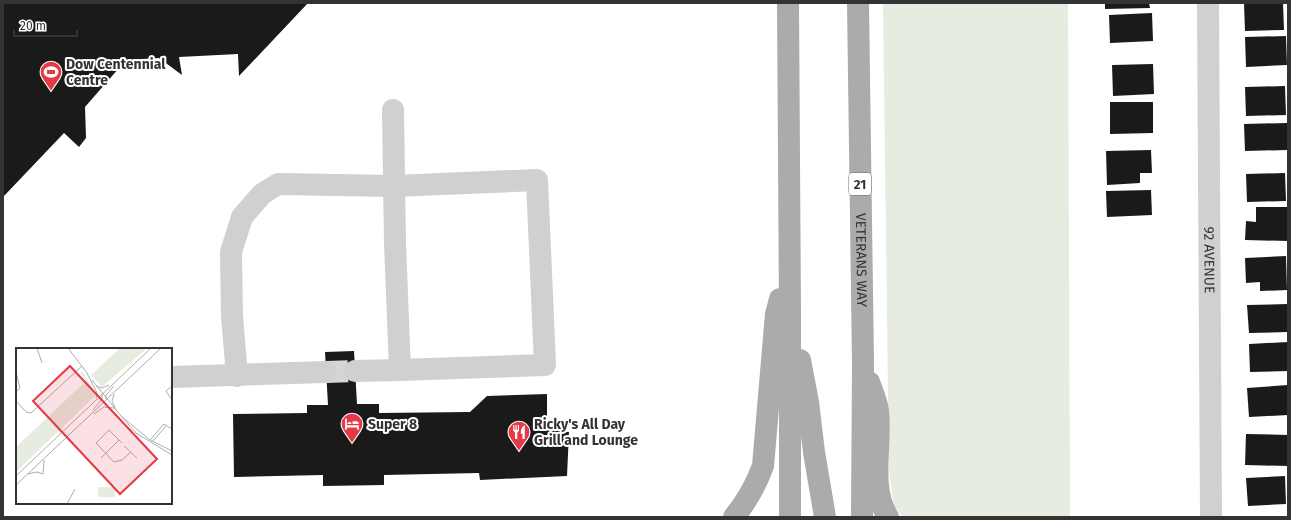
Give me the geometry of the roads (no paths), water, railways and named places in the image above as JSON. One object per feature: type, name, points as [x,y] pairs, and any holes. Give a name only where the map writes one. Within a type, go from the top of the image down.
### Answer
[{"type":"main road","points":[[788,3],[790,517]]},
{"type":"main road","name":"VETERANS WAY","points":[[858,3],[863,364],[862,517]]},
{"type":"main road","points":[[734,517],[756,483],[763,466],[776,314],[790,250]]},
{"type":"main road","points":[[790,312],[808,402],[814,452],[826,517]]},
{"type":"main road","points":[[863,364],[878,410],[878,490],[881,504],[888,517]]},
{"type":"street","name":"92 AVENUE","points":[[1208,3],[1211,517]]},
{"type":"street","points":[[393,110],[395,244],[400,370]]},
{"type":"street","points":[[237,376],[232,316],[231,252],[242,218],[262,194],[278,184],[394,186],[538,180],[545,365],[355,371]]},
{"type":"street","points":[[172,377],[326,372]]},
{"type":"tunnel","points":[[326,372],[355,371]]},
{"type":"place","name":"Dow Centennial Centre","points":[[51,92]]},
{"type":"place","name":"Super 8","points":[[352,444]]},
{"type":"place","name":"Ricky's All Day Grill and Lounge","points":[[519,452]]}]
